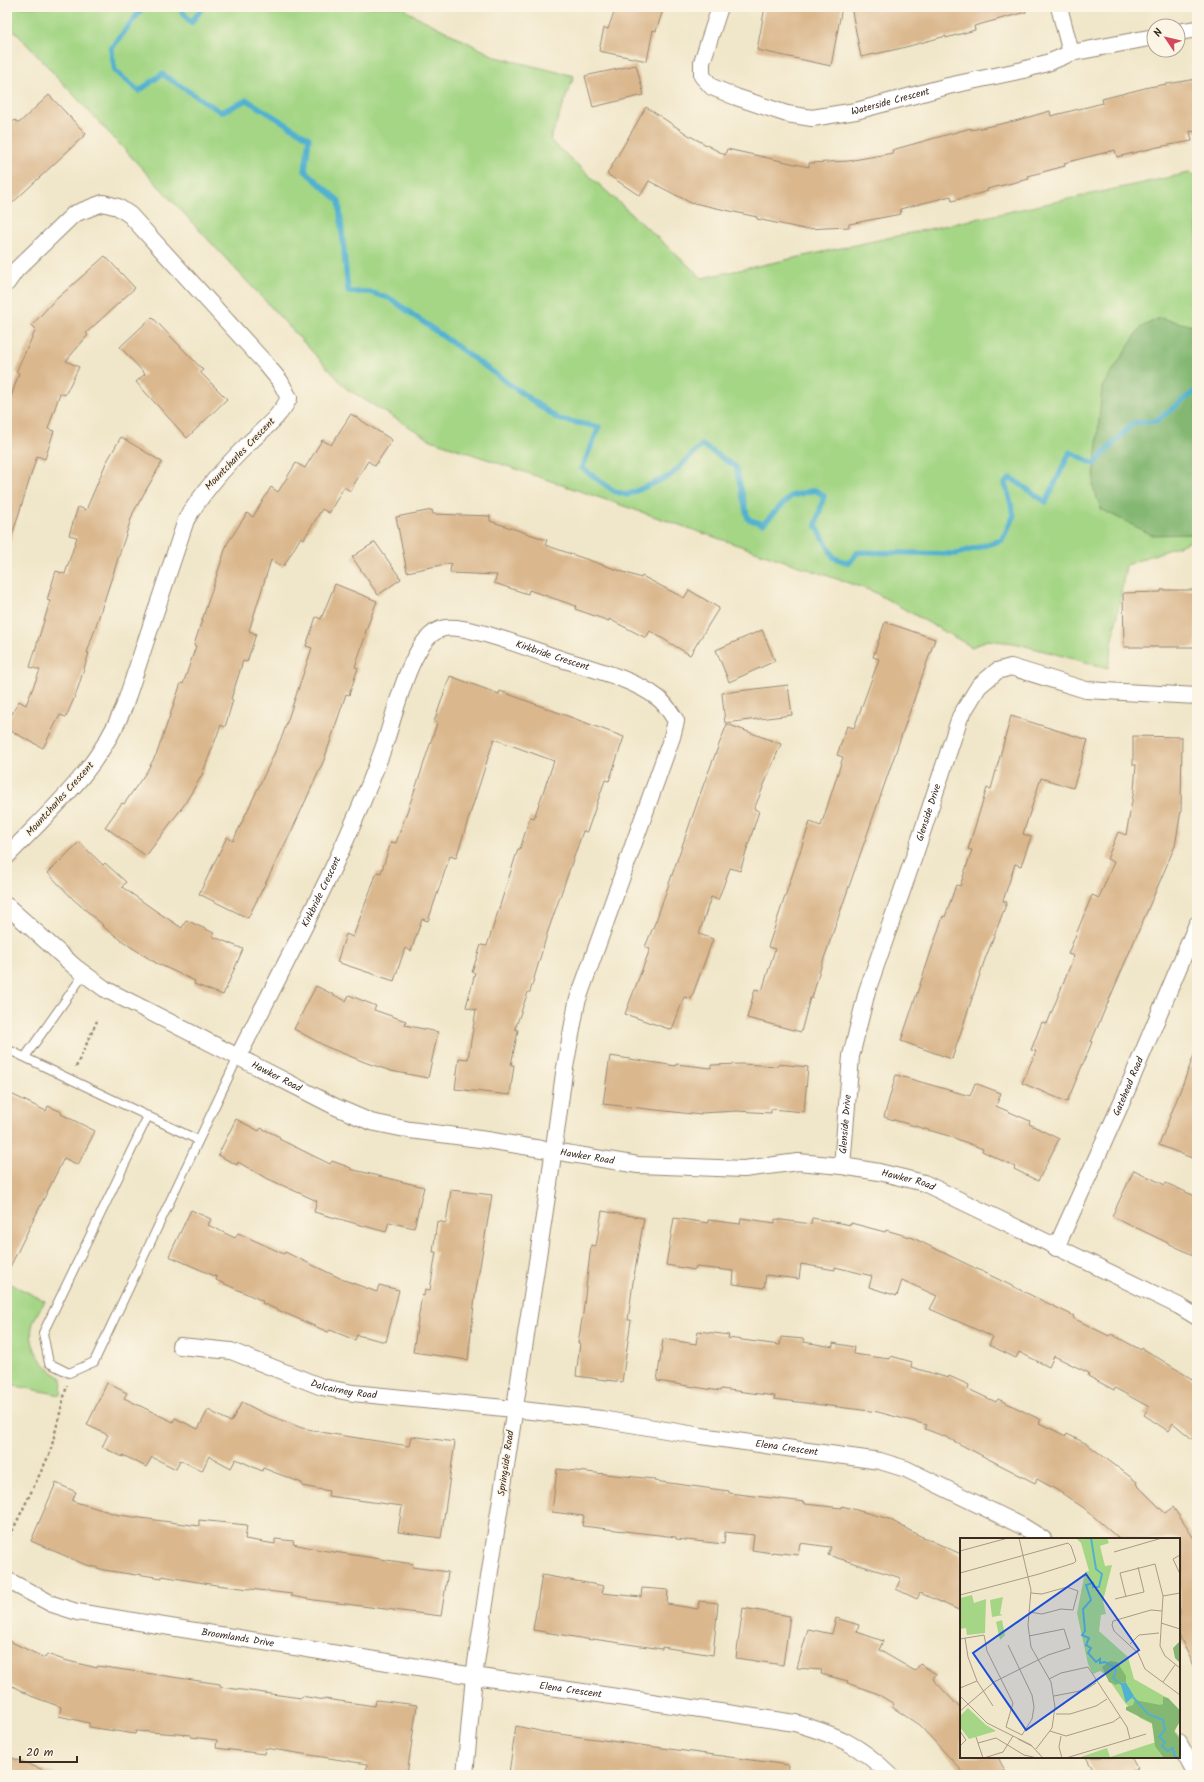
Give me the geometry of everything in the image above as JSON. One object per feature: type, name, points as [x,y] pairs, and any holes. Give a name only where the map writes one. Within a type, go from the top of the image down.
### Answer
[{"type":"street","name":"Waterside Crescent","points":[[720,7],[702,62],[702,76],[712,87],[736,97],[787,114],[812,118],[856,111],[948,86],[1023,70],[1050,62],[1071,53],[1146,39]]},
{"type":"street","points":[[1059,7],[1071,53]]},
{"type":"street","points":[[1186,31],[1197,29]]},
{"type":"street","name":"Mountcharles Crescent","points":[[7,283],[16,270],[74,214],[103,204],[118,207],[130,216],[265,363],[280,381],[289,398],[283,411],[249,443],[200,496],[186,520],[124,707],[115,729],[101,754],[86,774],[7,856]]},
{"type":"street","name":"Kirkbride Crescent","points":[[238,1057],[337,859],[372,782],[392,726],[409,668],[418,650],[428,636],[441,628],[459,627],[483,634],[614,676],[658,698],[668,709],[676,722],[578,1002],[552,1152]]},
{"type":"street","name":"Glenside Drive","points":[[842,1166],[851,1056],[867,991],[916,851],[960,717],[980,686],[997,671],[1011,667],[1086,690],[1197,696]]},
{"type":"street","name":"Hawker Road","points":[[7,906],[47,943],[84,974],[105,989],[336,1107],[371,1122],[638,1165],[744,1169],[798,1162],[842,1166],[879,1172],[924,1183],[1179,1306],[1197,1317]]},
{"type":"street","name":"Gatehead Road","points":[[1056,1248],[1124,1097],[1197,924]]},
{"type":"street","name":"Springside Road","points":[[465,1775],[474,1676],[550,1177],[552,1152]]},
{"type":"street","name":"Dalcairney Road","points":[[180,1346],[230,1351],[322,1387],[353,1393],[514,1409]]},
{"type":"street","name":"Elena Crescent","points":[[514,1409],[601,1420],[701,1436],[880,1461],[906,1469],[1022,1526],[1040,1538]]},
{"type":"street","name":"Broomlands Drive","points":[[7,1580],[52,1604],[78,1612],[474,1676]]},
{"type":"street","name":"Elena Crescent","points":[[474,1676],[795,1723],[823,1731],[852,1744],[872,1757],[890,1775]]},
{"type":"street","points":[[1180,1746],[1196,1775]]},
{"type":"lane","points":[[25,1058],[84,974]]},
{"type":"lane","points":[[7,1049],[198,1140]]},
{"type":"lane","points":[[148,1116],[43,1333],[49,1363],[69,1373],[94,1362],[238,1057]]},
{"type":"path","points":[[70,1080],[97,1021]]},
{"type":"path","points":[[7,1542],[50,1453],[66,1393],[69,1373]]},
{"type":"green space","points":[[7,7],[404,7],[410,13],[496,57],[574,76],[550,140],[702,278],[1189,173],[1197,176],[1197,539],[1126,565],[1108,668],[1014,643],[987,640],[972,647],[872,591],[431,440],[347,389],[7,23]]},
{"type":"green space","points":[[1160,318],[1197,327],[1197,534],[1152,535],[1101,509],[1093,487],[1102,387],[1141,327]]},
{"type":"green space","points":[[7,1282],[45,1301],[33,1323],[31,1332],[32,1340],[34,1348],[43,1362],[55,1374],[62,1378],[61,1395],[16,1386],[7,1382]]},
{"type":"building","points":[[616,7],[664,7],[656,31],[653,30],[647,61],[599,51],[604,28],[608,29]]},
{"type":"building","points":[[765,7],[842,7],[831,66],[757,50]]},
{"type":"building","points":[[851,7],[1026,7],[1026,12],[974,26],[975,30],[946,38],[946,36],[861,57]]},
{"type":"building","points":[[636,65],[644,95],[593,107],[585,76]]},
{"type":"building","points":[[1197,79],[1197,132],[1190,131],[1192,141],[1158,147],[1117,157],[1115,150],[1064,163],[1065,166],[1028,176],[1029,179],[987,189],[988,191],[952,201],[951,196],[900,209],[901,214],[849,224],[849,227],[804,229],[757,219],[757,217],[693,204],[649,181],[640,196],[607,174],[646,107],[690,136],[725,155],[727,149],[809,167],[809,163],[848,161],[893,153],[892,150],[971,128],[971,130],[1015,121],[1050,111],[1051,116],[1103,103],[1102,99],[1149,87]]},
{"type":"building","points":[[49,95],[86,134],[7,208],[7,127],[15,120],[19,123]]},
{"type":"building","points":[[105,256],[135,288],[86,333],[88,335],[66,361],[79,367],[65,395],[60,393],[48,429],[54,431],[45,459],[37,456],[10,542],[7,542],[7,409],[19,373],[16,372],[36,329],[32,325],[52,303]]},
{"type":"building","points":[[152,317],[203,370],[200,372],[227,399],[187,438],[136,382],[145,374],[120,347]]},
{"type":"building","points":[[351,414],[392,440],[375,466],[368,461],[350,491],[344,487],[329,513],[322,509],[304,539],[301,537],[283,567],[271,560],[249,631],[256,634],[247,662],[243,661],[231,699],[233,700],[225,727],[221,725],[202,775],[184,805],[146,856],[105,827],[122,803],[124,804],[147,771],[157,753],[181,683],[183,684],[196,646],[194,645],[227,544],[247,513],[253,517],[271,487],[278,492],[296,463],[305,468],[322,440],[331,445]]},
{"type":"building","points":[[121,437],[162,462],[133,513],[87,653],[89,653],[76,694],[66,717],[60,715],[43,748],[7,729],[7,723],[19,701],[26,705],[40,670],[30,667],[50,601],[47,600],[56,571],[65,574],[77,537],[69,535],[78,507],[86,510],[106,463]]},
{"type":"building","points":[[432,510],[433,514],[490,516],[490,521],[547,540],[545,545],[641,578],[642,576],[684,598],[689,590],[719,608],[690,655],[650,631],[646,638],[609,619],[609,621],[575,609],[576,606],[529,590],[528,594],[494,583],[497,575],[450,573],[451,563],[407,572],[396,517]]},
{"type":"building","points":[[375,542],[401,579],[378,595],[352,557]]},
{"type":"building","points":[[335,584],[377,601],[365,633],[366,634],[355,667],[358,668],[349,695],[346,694],[324,760],[294,826],[248,918],[199,894],[227,837],[233,841],[283,734],[312,648],[306,646],[316,617],[321,619]]},
{"type":"building","points":[[1161,590],[1196,590],[1196,647],[1124,647],[1123,593],[1161,592]]},
{"type":"building","points":[[885,622],[935,639],[820,970],[812,998],[810,998],[801,1032],[747,1018],[755,989],[762,991],[775,949],[768,947],[810,822],[821,826],[843,757],[837,755],[847,726],[854,728],[879,659],[873,657]]},
{"type":"building","points":[[762,630],[775,661],[729,682],[716,650]]},
{"type":"building","points":[[450,676],[499,694],[500,691],[624,737],[609,781],[605,780],[587,832],[583,831],[548,931],[530,992],[528,992],[515,1029],[518,1030],[511,1065],[514,1065],[510,1095],[455,1089],[459,1058],[468,1059],[476,1010],[466,1007],[475,973],[472,972],[481,945],[487,946],[518,849],[520,849],[530,817],[534,818],[554,761],[494,739],[456,858],[450,856],[428,921],[422,919],[411,951],[405,948],[394,981],[337,962],[346,934],[353,937],[377,872],[381,873],[391,842],[396,843],[437,723],[434,722]]},
{"type":"building","points":[[788,685],[792,715],[725,723],[722,693]]},
{"type":"building","points":[[1011,716],[1088,740],[1073,788],[1041,778],[1023,834],[1031,837],[1021,866],[1015,864],[1003,901],[1007,902],[984,962],[952,1059],[901,1041],[943,916],[945,917],[956,885],[960,886],[972,850],[968,849],[987,788],[991,789]]},
{"type":"building","points":[[727,724],[781,744],[754,809],[759,811],[740,871],[730,868],[718,900],[711,897],[699,934],[713,939],[691,999],[684,997],[672,1030],[625,1014],[650,949],[645,947],[657,918],[703,786]]},
{"type":"building","points":[[1133,736],[1182,737],[1181,811],[1175,846],[1091,1042],[1067,1102],[1022,1083],[1036,1051],[1031,1050],[1042,1022],[1047,1024],[1074,956],[1068,954],[1092,895],[1099,898],[1114,862],[1107,859],[1118,832],[1126,835],[1134,790],[1136,765],[1133,765]]},
{"type":"building","points":[[79,842],[103,865],[105,863],[126,882],[122,887],[182,928],[186,920],[214,933],[212,936],[243,949],[223,995],[194,984],[195,981],[156,963],[131,947],[102,926],[103,925],[73,899],[48,873]]},
{"type":"building","points":[[316,986],[346,1001],[349,995],[376,1006],[374,1010],[406,1021],[405,1025],[438,1032],[428,1078],[391,1071],[367,1063],[327,1047],[294,1029]]},
{"type":"building","points":[[1196,1050],[1197,1051],[1197,1160],[1159,1145]]},
{"type":"building","points":[[610,1056],[676,1066],[676,1064],[711,1068],[711,1065],[742,1064],[778,1066],[779,1064],[808,1067],[804,1112],[771,1109],[771,1113],[737,1111],[701,1113],[701,1115],[603,1104]]},
{"type":"building","points":[[896,1075],[970,1096],[975,1083],[1001,1093],[996,1106],[1030,1121],[1029,1124],[1059,1139],[1038,1181],[1014,1169],[1015,1167],[982,1151],[983,1149],[949,1136],[884,1117]]},
{"type":"building","points":[[7,1092],[46,1111],[48,1106],[62,1112],[61,1114],[95,1131],[78,1165],[64,1158],[7,1273]]},
{"type":"building","points":[[236,1119],[259,1131],[261,1128],[280,1137],[279,1139],[330,1164],[332,1161],[351,1168],[350,1169],[424,1187],[414,1228],[389,1222],[386,1232],[314,1212],[317,1201],[264,1177],[238,1162],[237,1165],[218,1155]]},
{"type":"building","points":[[1134,1170],[1165,1185],[1166,1183],[1197,1197],[1197,1257],[1112,1216]]},
{"type":"building","points":[[451,1190],[492,1195],[475,1296],[468,1360],[413,1352],[422,1295],[424,1296],[425,1289],[430,1290],[436,1252],[433,1252],[437,1221],[446,1223]]},
{"type":"building","points":[[191,1210],[211,1219],[208,1225],[235,1238],[238,1233],[284,1254],[285,1252],[344,1280],[377,1292],[379,1285],[399,1290],[386,1342],[357,1335],[355,1340],[330,1330],[328,1332],[262,1303],[263,1301],[216,1280],[217,1277],[169,1256]]},
{"type":"building","points":[[602,1211],[644,1218],[633,1282],[628,1320],[631,1320],[622,1382],[576,1376],[580,1343],[578,1343],[591,1245],[596,1246]]},
{"type":"building","points":[[674,1218],[708,1223],[708,1220],[740,1224],[741,1218],[775,1223],[775,1219],[811,1224],[812,1218],[851,1225],[851,1223],[885,1232],[886,1230],[913,1238],[1074,1316],[1073,1318],[1109,1336],[1111,1334],[1141,1350],[1142,1348],[1197,1382],[1197,1443],[1173,1423],[1168,1431],[1144,1415],[1149,1407],[1115,1388],[1114,1390],[1088,1376],[1089,1373],[1054,1356],[1049,1367],[1019,1352],[1016,1358],[989,1345],[993,1337],[930,1309],[937,1296],[902,1280],[897,1296],[869,1287],[872,1276],[835,1267],[835,1270],[801,1264],[799,1279],[766,1275],[764,1288],[733,1284],[734,1271],[696,1267],[695,1270],[666,1265]]},
{"type":"building","points":[[698,1331],[729,1335],[728,1338],[780,1345],[781,1337],[804,1339],[804,1342],[833,1347],[833,1343],[854,1347],[853,1354],[890,1359],[891,1356],[912,1362],[911,1367],[948,1378],[949,1376],[969,1385],[968,1389],[996,1402],[998,1399],[1041,1420],[1039,1423],[1087,1444],[1137,1482],[1136,1484],[1165,1513],[1173,1507],[1197,1543],[1197,1672],[1180,1637],[1180,1538],[1118,1538],[1084,1508],[1057,1490],[1037,1479],[1035,1483],[946,1437],[925,1429],[927,1425],[878,1412],[774,1399],[775,1396],[721,1389],[720,1391],[657,1381],[663,1339],[696,1344]]},
{"type":"building","points":[[107,1383],[127,1393],[124,1398],[173,1422],[175,1418],[198,1429],[208,1410],[231,1422],[242,1402],[263,1413],[302,1428],[332,1434],[409,1446],[411,1436],[455,1442],[441,1538],[398,1532],[402,1506],[328,1496],[329,1491],[302,1486],[302,1483],[263,1468],[262,1471],[236,1459],[231,1468],[209,1456],[202,1471],[180,1460],[176,1469],[152,1457],[146,1467],[123,1455],[123,1457],[102,1447],[108,1435],[87,1425]]},
{"type":"building","points":[[557,1469],[654,1479],[654,1481],[729,1491],[729,1493],[805,1502],[805,1504],[842,1508],[842,1506],[889,1519],[916,1534],[960,1554],[960,1611],[920,1593],[917,1599],[896,1589],[901,1578],[828,1555],[831,1547],[800,1543],[798,1555],[772,1553],[752,1550],[754,1535],[725,1532],[724,1544],[676,1539],[676,1537],[582,1526],[584,1516],[552,1512]]},
{"type":"building","points":[[56,1483],[76,1492],[72,1501],[119,1515],[199,1526],[199,1520],[247,1525],[245,1539],[275,1544],[275,1539],[294,1541],[293,1544],[321,1550],[413,1564],[412,1567],[448,1572],[441,1616],[314,1600],[291,1596],[292,1594],[216,1585],[162,1576],[162,1578],[136,1575],[104,1570],[84,1564],[31,1541]]},
{"type":"building","points":[[542,1575],[604,1586],[602,1593],[641,1597],[642,1588],[668,1590],[667,1604],[698,1609],[699,1601],[718,1603],[713,1655],[662,1647],[662,1649],[592,1640],[533,1630]]},
{"type":"building","points":[[743,1608],[790,1616],[783,1665],[736,1658]]},
{"type":"building","points":[[836,1618],[859,1625],[857,1632],[883,1641],[879,1650],[915,1671],[920,1664],[936,1674],[933,1679],[960,1708],[960,1758],[998,1758],[1007,1775],[966,1775],[919,1725],[892,1707],[894,1704],[876,1693],[847,1683],[848,1681],[821,1674],[822,1670],[797,1668],[808,1629],[832,1634]]},
{"type":"building","points":[[7,1640],[45,1658],[47,1654],[97,1668],[98,1666],[220,1684],[220,1687],[301,1698],[301,1696],[375,1706],[376,1700],[417,1705],[407,1775],[366,1775],[367,1764],[265,1748],[264,1754],[216,1748],[217,1740],[191,1737],[191,1735],[136,1731],[135,1734],[89,1727],[89,1723],[59,1716],[61,1707],[31,1696],[7,1683]]},
{"type":"building","points":[[516,1726],[544,1732],[788,1765],[787,1775],[522,1775],[509,1773]]},
{"type":"building","points":[[7,1756],[54,1774],[54,1775],[7,1775]]},
{"type":"building","points":[[1087,1758],[1132,1758],[1137,1768],[1124,1775],[1096,1775]]},
{"type":"waterway","points":[[143,7],[111,49],[115,71],[139,91],[162,74],[221,112],[247,100],[309,138],[305,171],[339,201],[348,292],[370,292],[391,299],[558,419],[599,427],[582,468],[614,491],[627,495],[670,476],[702,445],[736,467],[748,519],[763,524],[791,496],[815,490],[824,496],[816,525],[834,558],[849,563],[858,552],[956,554],[1002,540],[1014,515],[1005,483],[1011,478],[1046,502],[1070,452],[1094,464],[1133,423],[1156,421],[1194,392],[1197,393]]},
{"type":"waterway","points":[[179,7],[191,23],[203,7]]}]
